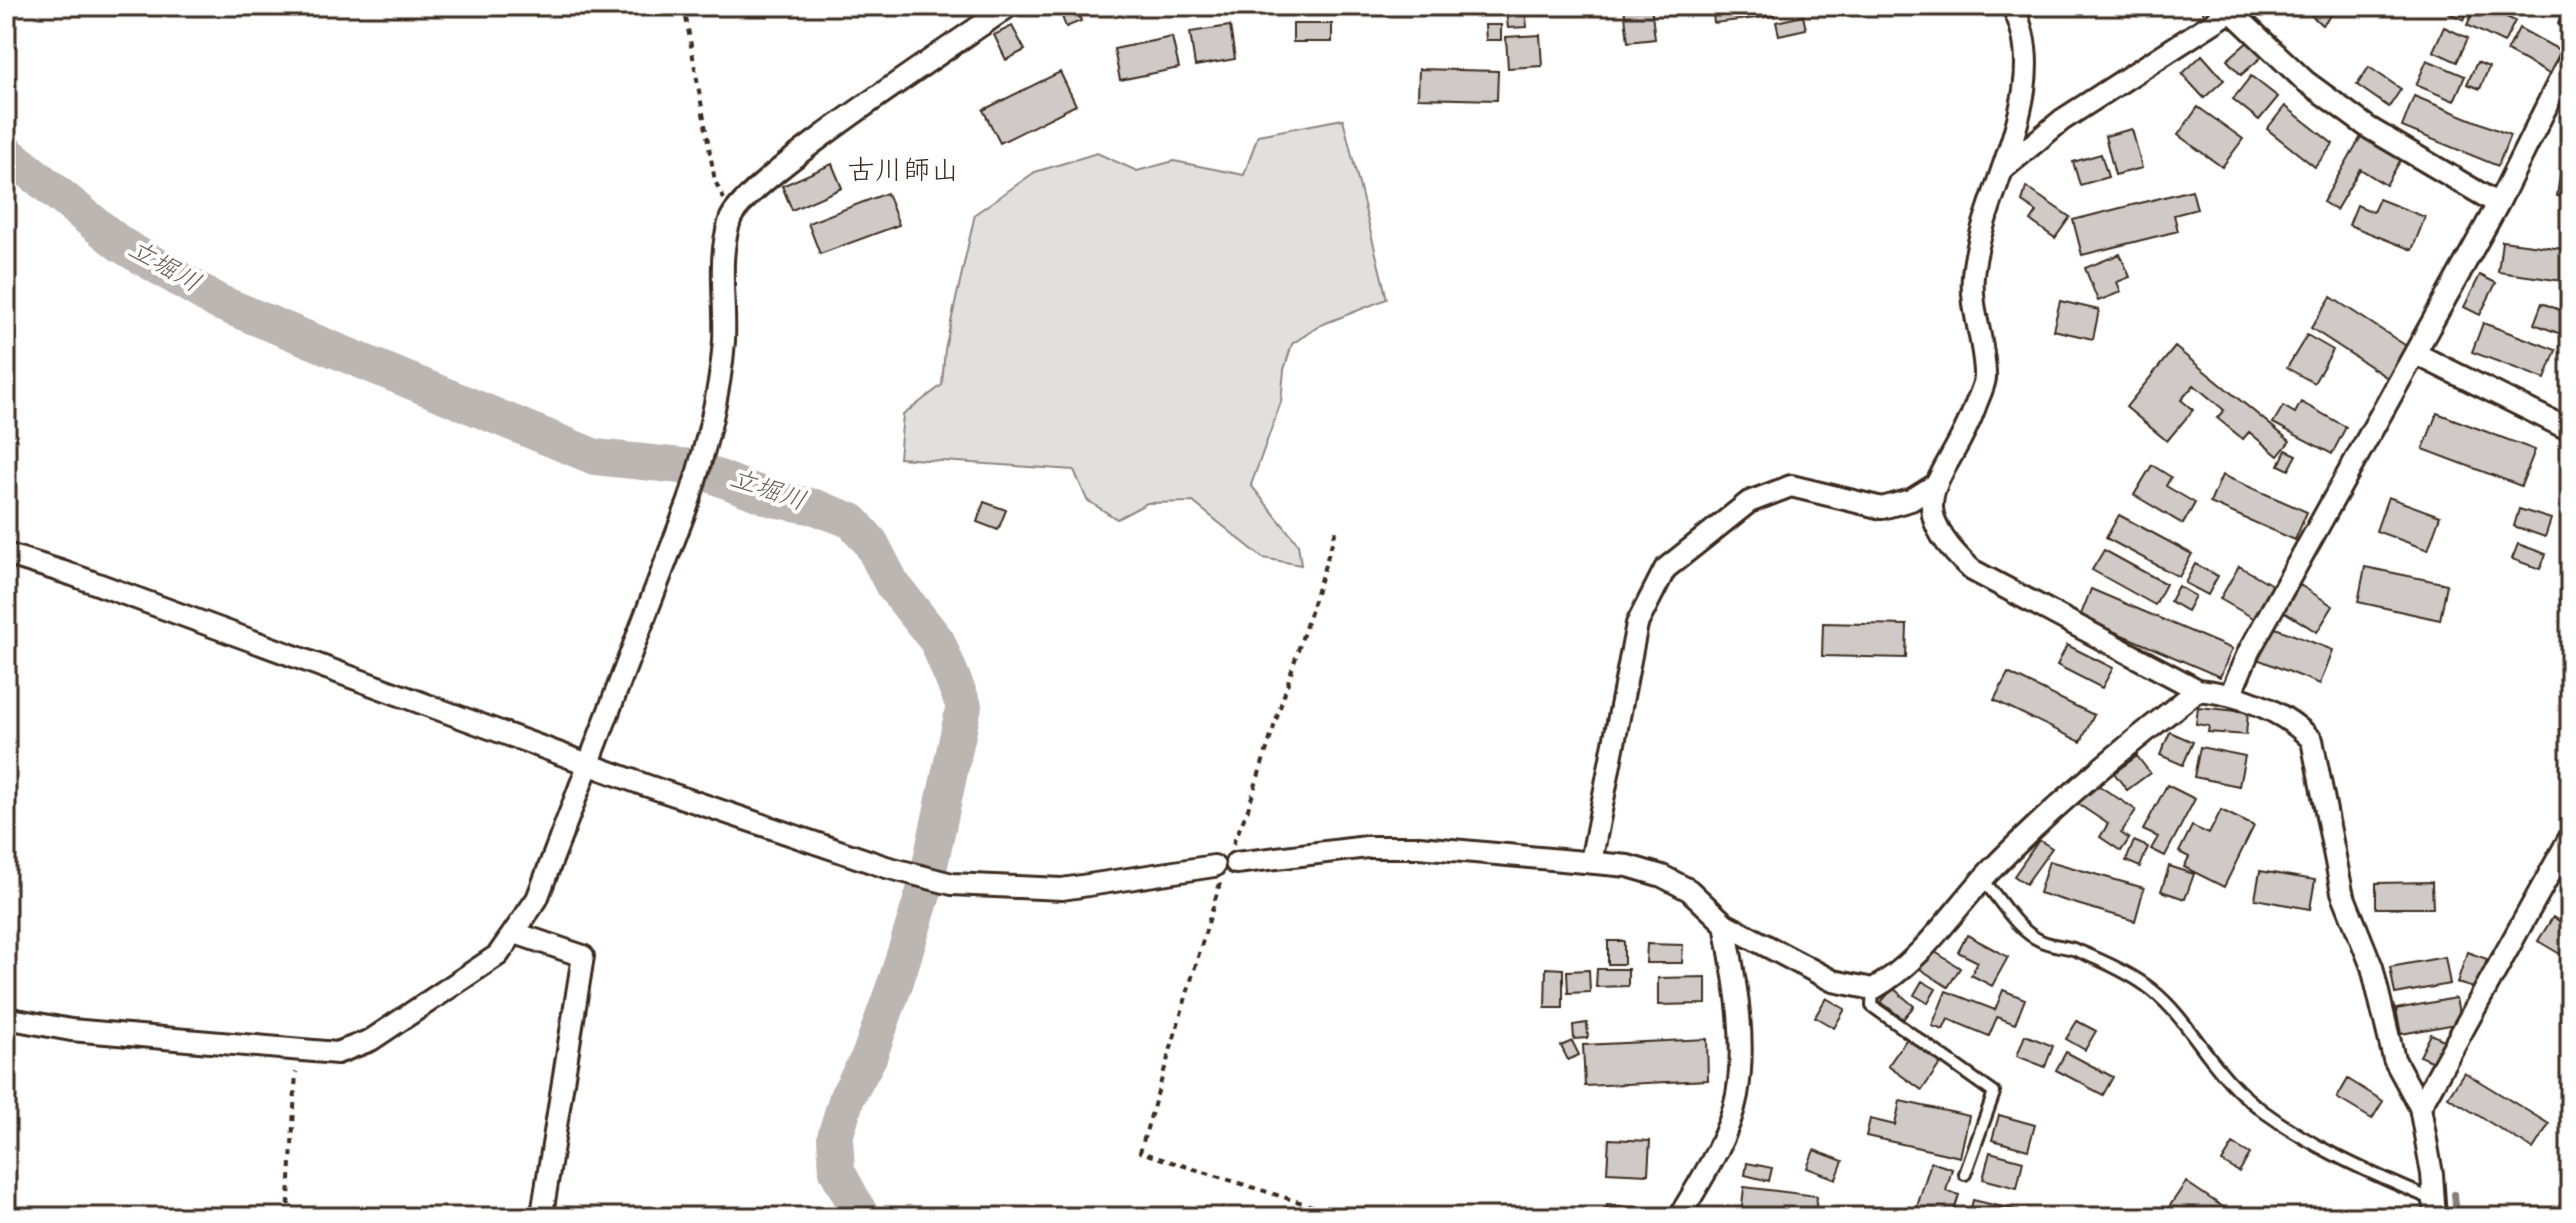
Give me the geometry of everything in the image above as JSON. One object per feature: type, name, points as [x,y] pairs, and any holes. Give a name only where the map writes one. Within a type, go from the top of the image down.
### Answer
[{"type":"street","points":[[6,1018],[71,1030],[337,1053],[371,1040],[498,955],[537,899],[586,763],[689,501],[709,435],[724,340],[723,250],[736,205],[774,172],[1009,6]]},
{"type":"street","points":[[2012,6],[2018,18],[2023,75],[2015,133],[1979,235],[1972,279],[1985,379],[1971,417],[1935,485],[1931,515],[1944,544],[1972,570],[2198,690],[2231,693],[2297,725],[2312,740],[2342,892],[2372,967],[2394,1059],[2420,1107],[2435,1209]]},
{"type":"street","points":[[2002,170],[2062,120],[2236,9],[2305,81],[2369,128],[2498,204]]},
{"type":"street","points":[[2231,693],[2249,651],[2498,204],[2570,59]]},
{"type":"street","points":[[2416,354],[2570,430]]},
{"type":"street","points":[[1591,862],[1637,624],[1665,569],[1749,502],[1791,486],[1882,508],[1911,500],[1935,485]]},
{"type":"street","points":[[6,554],[73,575],[586,763],[886,867],[952,884],[1062,889],[1226,863],[1367,847],[1419,847],[1628,866],[1662,876],[1689,890],[1725,924],[1833,981],[1873,989],[1894,977],[1983,880],[2116,754],[2198,690]]},
{"type":"street","points":[[2420,1107],[2570,837]]},
{"type":"street","points":[[1679,1217],[1714,1155],[1737,1097],[1741,1050],[1738,997],[1725,924]]},
{"type":"street","points":[[515,933],[583,956],[543,1208]]},
{"type":"lane","points":[[1983,880],[2023,929],[2041,941],[2076,950],[2151,989],[2178,1015],[2229,1081],[2273,1116],[2362,1171],[2435,1209]]},
{"type":"lane","points":[[1873,989],[1872,1006],[1994,1093],[1965,1174]]},
{"type":"path","points":[[684,6],[715,181],[724,200],[736,205]]},
{"type":"path","points":[[1337,527],[1248,809],[1226,863],[1140,1152],[1347,1217]]},
{"type":"path","points":[[288,1217],[296,1072]]},
{"type":"shaded area","points":[[1343,119],[1387,299],[1321,325],[1292,344],[1284,370],[1281,402],[1251,485],[1298,544],[1301,565],[1263,558],[1193,502],[1147,503],[1117,519],[1087,500],[1074,470],[899,458],[903,415],[942,385],[945,349],[975,214],[1035,172],[1097,153],[1137,171],[1174,161],[1244,175],[1258,135]]},
{"type":"building","points":[[1058,6],[1076,6],[1081,21],[1066,27]]},
{"type":"building","points":[[1624,6],[1651,6],[1655,39],[1628,42]]},
{"type":"building","points":[[1712,6],[1773,6],[1774,16],[1714,23]]},
{"type":"building","points":[[2198,6],[2227,6],[2208,19]]},
{"type":"building","points":[[2301,6],[2340,6],[2322,25]]},
{"type":"building","points":[[2434,6],[2471,6],[2464,20]]},
{"type":"building","points":[[2476,6],[2484,6],[2515,21],[2504,43],[2467,25]]},
{"type":"building","points":[[1525,9],[1527,27],[1508,28],[1506,10]]},
{"type":"building","points":[[2564,11],[2570,14],[2570,30],[2558,24]]},
{"type":"building","points":[[1803,16],[1806,29],[1779,35],[1776,22]]},
{"type":"building","points":[[1293,24],[1332,24],[1332,42],[1293,42]]},
{"type":"building","points":[[1485,25],[1501,25],[1501,40],[1486,40]]},
{"type":"building","points":[[1012,26],[1025,50],[1006,60],[994,35]]},
{"type":"building","points":[[1230,26],[1235,59],[1195,66],[1190,32]]},
{"type":"building","points":[[2444,27],[2468,38],[2457,62],[2433,51]]},
{"type":"building","points":[[2519,28],[2565,53],[2553,76],[2507,51]]},
{"type":"building","points":[[1540,35],[1542,66],[1508,68],[1506,37]]},
{"type":"building","points":[[1172,37],[1179,68],[1120,80],[1114,49]]},
{"type":"building","points":[[2250,40],[2264,55],[2241,75],[2227,60]]},
{"type":"building","points":[[2202,55],[2224,80],[2204,98],[2182,74]]},
{"type":"building","points":[[2427,60],[2465,76],[2454,101],[2416,85]]},
{"type":"building","points":[[2477,62],[2489,67],[2480,89],[2467,84]]},
{"type":"building","points":[[2369,67],[2401,89],[2389,107],[2357,85]]},
{"type":"building","points":[[1419,69],[1498,71],[1497,100],[1418,98]]},
{"type":"building","points":[[1060,72],[1076,105],[1000,143],[983,110]]},
{"type":"building","points":[[2251,76],[2278,97],[2259,120],[2233,99]]},
{"type":"building","points":[[2414,96],[2510,135],[2498,166],[2402,127]]},
{"type":"building","points":[[2285,106],[2333,144],[2315,167],[2267,129]]},
{"type":"building","points":[[2198,107],[2243,139],[2222,167],[2178,135]]},
{"type":"building","points":[[2132,129],[2142,168],[2115,175],[2105,136]]},
{"type":"building","points":[[2363,133],[2403,156],[2386,185],[2360,169],[2336,210],[2323,202]]},
{"type":"building","points":[[2101,154],[2108,177],[2080,185],[2073,162]]},
{"type":"building","points":[[832,164],[842,188],[792,210],[782,186]]},
{"type":"building","points":[[2561,168],[2570,169],[2570,198],[2557,196]]},
{"type":"building","points":[[2026,187],[2070,217],[2055,238],[2031,221],[2037,212],[2022,202]]},
{"type":"building","points":[[2192,190],[2197,209],[2174,215],[2178,231],[2082,255],[2073,220]]},
{"type":"building","points":[[887,193],[899,225],[820,254],[808,223]]},
{"type":"building","points":[[2379,199],[2425,217],[2412,250],[2349,225],[2357,205],[2373,212]]},
{"type":"building","points":[[2502,241],[2570,250],[2570,282],[2498,272]]},
{"type":"building","points":[[2120,254],[2130,277],[2117,282],[2121,292],[2098,301],[2085,268]]},
{"type":"building","points":[[2480,275],[2496,283],[2480,315],[2464,307]]},
{"type":"building","points":[[2331,297],[2408,347],[2388,378],[2311,328]]},
{"type":"building","points":[[2060,301],[2099,310],[2093,339],[2053,330]]},
{"type":"building","points":[[2542,303],[2570,314],[2569,337],[2534,324]]},
{"type":"building","points":[[2483,323],[2556,350],[2545,379],[2472,352]]},
{"type":"building","points":[[2307,335],[2333,350],[2314,383],[2287,368]]},
{"type":"building","points":[[2175,347],[2290,441],[2278,456],[2249,432],[2243,439],[2217,418],[2224,410],[2194,385],[2181,400],[2193,410],[2167,441],[2126,407]]},
{"type":"building","points":[[2301,402],[2346,427],[2332,454],[2273,423],[2283,406],[2295,413]]},
{"type":"building","points":[[2437,413],[2535,450],[2521,486],[2423,449]]},
{"type":"building","points":[[2286,450],[2297,455],[2289,470],[2279,465]]},
{"type":"building","points":[[2152,465],[2171,477],[2166,486],[2195,503],[2183,524],[2134,495]]},
{"type":"building","points":[[2222,475],[2307,512],[2295,540],[2210,503]]},
{"type":"building","points":[[2388,497],[2440,516],[2428,550],[2376,531]]},
{"type":"building","points":[[984,502],[1006,510],[998,530],[977,522]]},
{"type":"building","points":[[2519,509],[2551,519],[2545,537],[2514,526]]},
{"type":"building","points":[[2119,515],[2192,554],[2179,577],[2106,538]]},
{"type":"building","points":[[2518,544],[2546,554],[2540,569],[2512,559]]},
{"type":"building","points":[[2104,550],[2166,584],[2155,605],[2092,570]]},
{"type":"building","points":[[2195,564],[2218,576],[2208,595],[2185,583]]},
{"type":"building","points":[[2239,566],[2274,586],[2255,619],[2220,599]]},
{"type":"building","points":[[2365,567],[2447,584],[2440,620],[2358,602]]},
{"type":"building","points":[[2300,585],[2333,606],[2317,632],[2283,611]]},
{"type":"building","points":[[2178,586],[2195,596],[2187,611],[2170,601]]},
{"type":"building","points":[[2091,589],[2232,649],[2220,677],[2080,617]]},
{"type":"building","points":[[1823,623],[1907,625],[1906,658],[1822,656]]},
{"type":"building","points":[[2270,626],[2333,650],[2320,684],[2257,659]]},
{"type":"building","points":[[2067,645],[2113,668],[2102,688],[2057,665]]},
{"type":"building","points":[[2008,673],[2094,715],[2081,742],[1994,700]]},
{"type":"building","points":[[2198,707],[2248,712],[2246,735],[2208,732],[2209,726],[2196,724]]},
{"type":"building","points":[[2170,732],[2193,742],[2183,765],[2160,755]]},
{"type":"building","points":[[2200,747],[2245,756],[2239,786],[2194,777]]},
{"type":"building","points":[[2137,756],[2150,773],[2127,790],[2114,773]]},
{"type":"building","points":[[2090,780],[2136,810],[2121,833],[2129,839],[2121,851],[2100,837],[2108,824],[2075,802]]},
{"type":"building","points":[[2167,785],[2195,799],[2165,856],[2151,849],[2158,837],[2143,830]]},
{"type":"building","points":[[2221,810],[2254,826],[2224,887],[2184,867],[2189,857],[2179,852],[2192,826],[2209,834]]},
{"type":"building","points":[[2039,840],[2052,848],[2026,884],[2014,876]]},
{"type":"building","points":[[2134,841],[2148,847],[2140,867],[2126,861]]},
{"type":"building","points":[[2049,861],[2144,888],[2135,921],[2039,893]]},
{"type":"building","points":[[2169,866],[2194,874],[2185,899],[2161,891]]},
{"type":"building","points":[[2260,871],[2315,880],[2310,909],[2255,899]]},
{"type":"building","points":[[2432,882],[2433,908],[2376,908],[2376,883]]},
{"type":"building","points":[[2553,917],[2570,928],[2570,949],[2565,957],[2538,941]]},
{"type":"building","points":[[1967,935],[2008,957],[1992,986],[1971,975],[1978,962],[1958,952]]},
{"type":"building","points":[[1608,941],[1624,941],[1624,964],[1608,964]]},
{"type":"building","points":[[1647,944],[1683,945],[1682,963],[1646,963]]},
{"type":"building","points":[[1929,948],[1960,968],[1948,987],[1917,967]]},
{"type":"building","points":[[2467,952],[2487,959],[2477,989],[2457,983]]},
{"type":"building","points":[[2445,957],[2450,984],[2395,994],[2390,967]]},
{"type":"building","points":[[1546,968],[1563,969],[1563,1008],[1545,1008]]},
{"type":"building","points":[[1597,969],[1628,969],[1628,986],[1596,987]]},
{"type":"building","points":[[1589,970],[1590,992],[1568,993],[1567,971]]},
{"type":"building","points":[[1706,977],[1706,1004],[1658,1005],[1658,978]]},
{"type":"building","points":[[1922,981],[1936,989],[1928,1003],[1914,995]]},
{"type":"building","points":[[1893,988],[1914,1006],[1903,1019],[1881,1002]]},
{"type":"building","points":[[2003,990],[2025,999],[2015,1024],[1997,1017],[1989,1036],[1948,1019],[1943,1030],[1932,1026],[1946,991],[1995,1010]]},
{"type":"building","points":[[1826,998],[1845,1009],[1834,1028],[1815,1017]]},
{"type":"building","points":[[2456,998],[2461,1023],[2401,1034],[2396,1009]]},
{"type":"building","points":[[2077,1021],[2096,1031],[2085,1050],[2066,1039]]},
{"type":"building","points":[[1587,1023],[1588,1038],[1574,1039],[1573,1025]]},
{"type":"building","points":[[2431,1034],[2448,1042],[2437,1064],[2420,1056]]},
{"type":"building","points":[[2025,1035],[2053,1046],[2045,1067],[2017,1056]]},
{"type":"building","points":[[1908,1037],[1942,1061],[1922,1090],[1888,1066]]},
{"type":"building","points":[[1707,1039],[1708,1080],[1585,1086],[1583,1045]]},
{"type":"building","points":[[1572,1041],[1579,1055],[1568,1060],[1561,1046]]},
{"type":"building","points":[[2066,1052],[2113,1077],[2103,1095],[2056,1070]]},
{"type":"building","points":[[2464,1072],[2549,1124],[2533,1149],[2448,1097]]},
{"type":"building","points":[[2348,1079],[2383,1101],[2372,1119],[2337,1098]]},
{"type":"building","points":[[1900,1101],[1969,1116],[1960,1157],[1866,1136],[1870,1119],[1895,1125]]},
{"type":"building","points":[[1999,1115],[2035,1125],[2028,1150],[1992,1140]]},
{"type":"building","points":[[1609,1139],[1650,1141],[1648,1174],[1607,1172]]},
{"type":"building","points":[[2233,1144],[2250,1154],[2239,1172],[2222,1162]]},
{"type":"building","points":[[1814,1150],[1843,1161],[1836,1179],[1807,1168]]},
{"type":"building","points":[[1990,1152],[2023,1161],[2017,1188],[1983,1179]]},
{"type":"building","points":[[1931,1162],[1952,1169],[1946,1191],[1959,1195],[1952,1217],[1916,1210]]},
{"type":"building","points":[[1747,1163],[1772,1168],[1769,1181],[1745,1175]]},
{"type":"building","points":[[2186,1182],[2226,1209],[2221,1217],[2177,1217],[2167,1210]]},
{"type":"building","points":[[1744,1187],[1817,1196],[1815,1217],[1741,1217]]},
{"type":"building","points":[[1973,1200],[2015,1210],[2013,1217],[1969,1217]]},
{"type":"building","points":[[1607,1205],[1663,1210],[1662,1217],[1606,1217]]},
{"type":"waterway","name":"立堀川","points":[[6,152],[120,244],[218,302],[595,457],[691,467],[773,499],[815,507],[852,521],[871,543],[892,584],[937,641],[964,706],[925,888],[869,1057],[847,1097],[835,1137],[837,1171],[862,1217]]},
{"type":"waterway","points":[[2454,1194],[2456,1217]]},
{"type":"district","name":"古川師山","points":[[903,173]]}]
